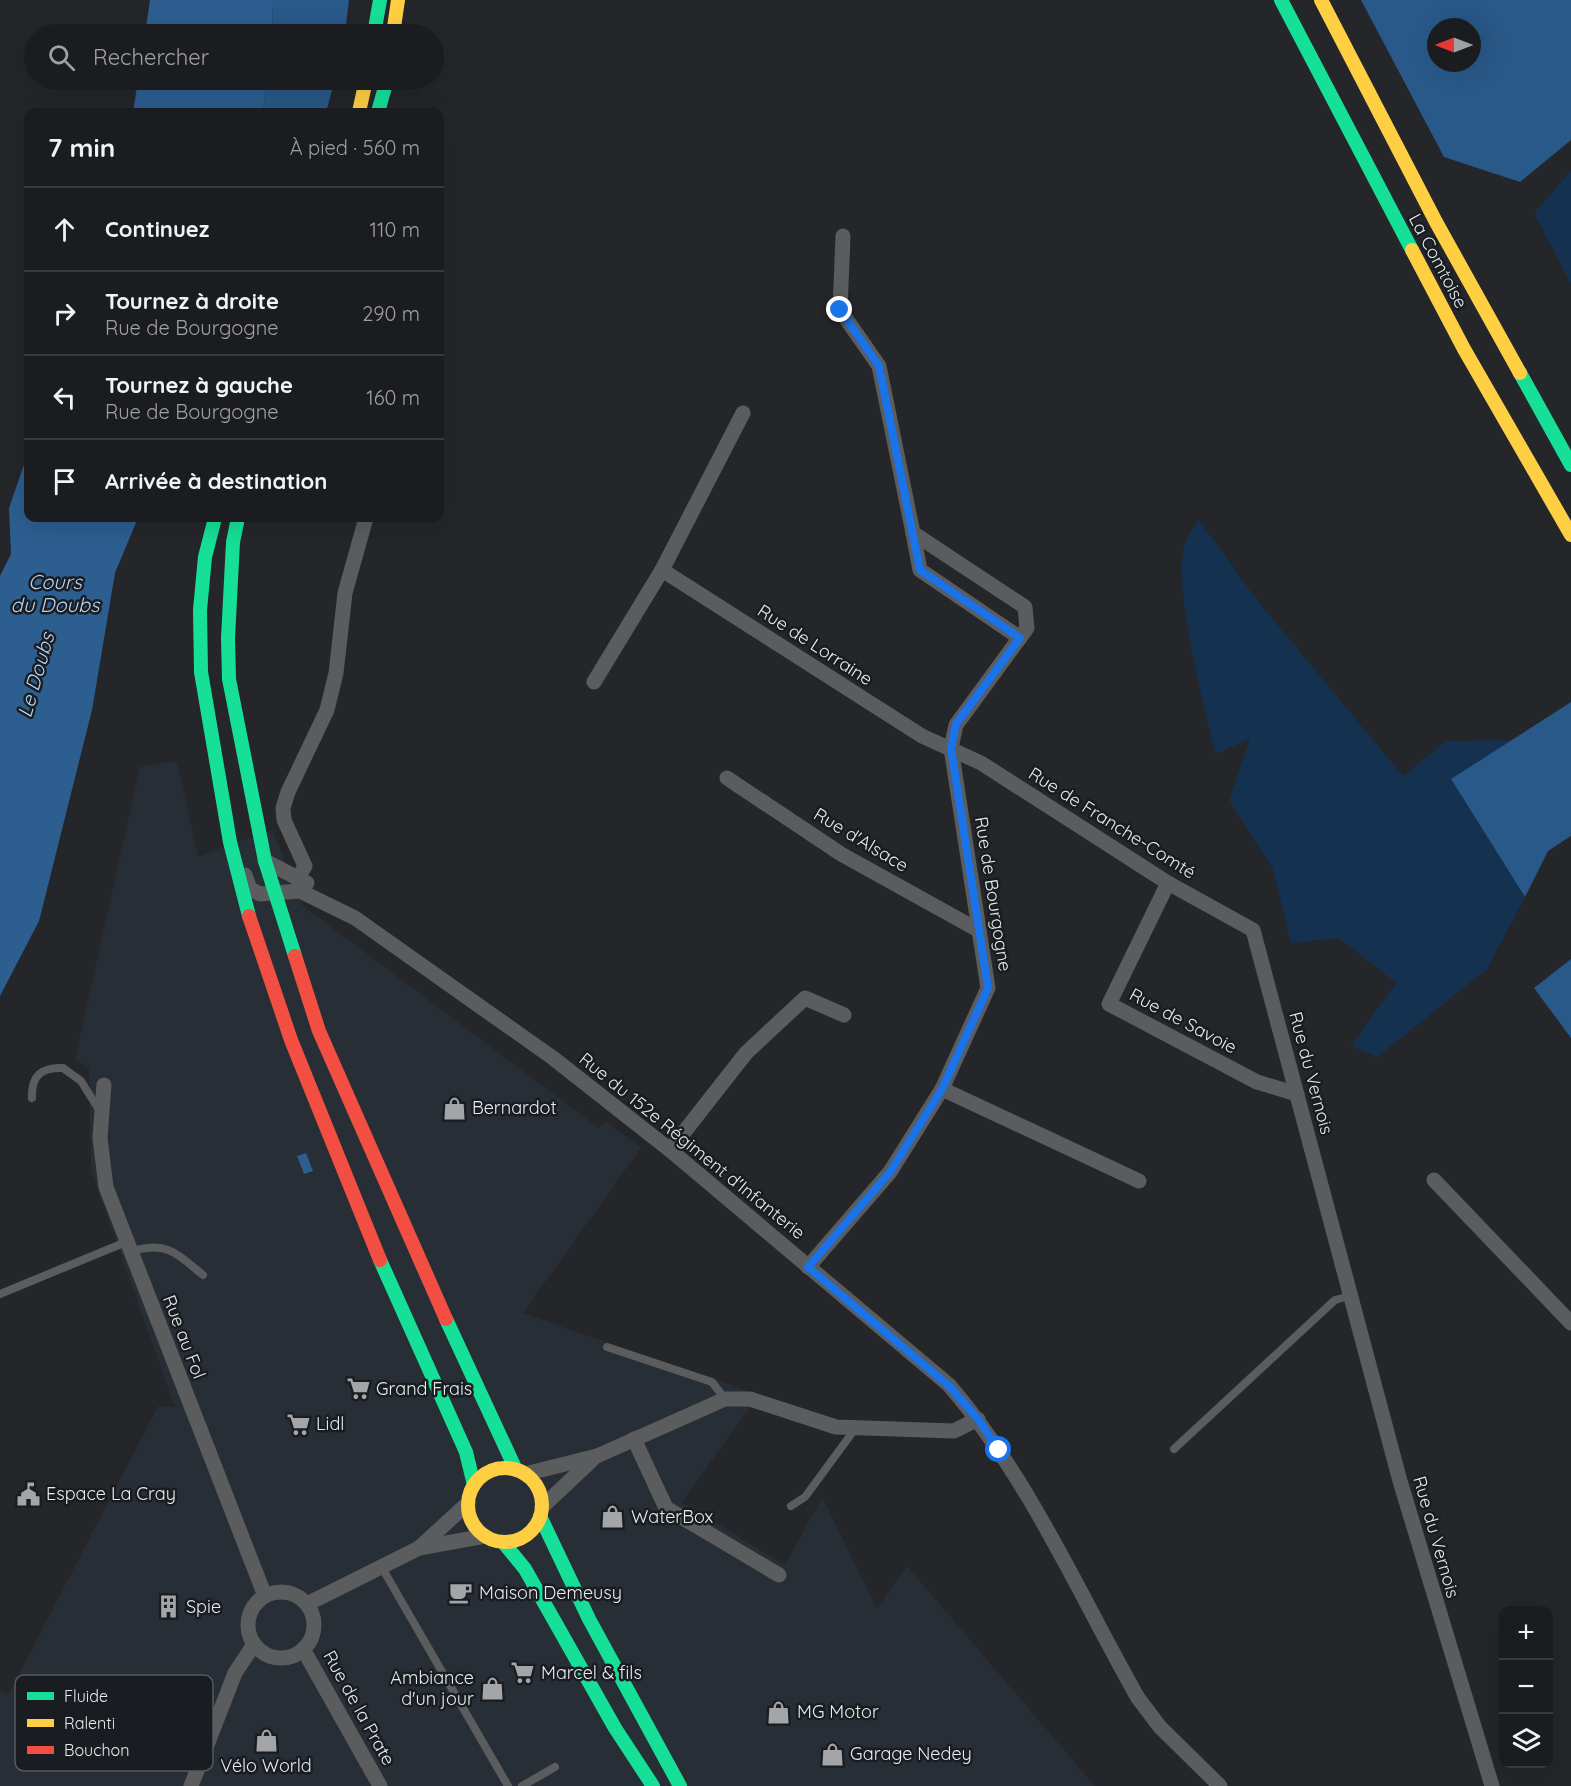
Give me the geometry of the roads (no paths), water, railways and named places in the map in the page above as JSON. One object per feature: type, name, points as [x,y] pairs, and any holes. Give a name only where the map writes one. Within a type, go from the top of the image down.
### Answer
[{"type":"main road","points":[[376,24],[380,0]]},
{"type":"main road","points":[[394,24],[398,0]]},
{"type":"main road","name":"La Comtoise","points":[[1281,0],[1459,339],[1571,535]]},
{"type":"main road","name":"La Comtoise","points":[[1320,0],[1441,232],[1571,465]]},
{"type":"main road","points":[[360,108],[364,90]]},
{"type":"main road","points":[[379,108],[384,90]]},
{"type":"main road","points":[[213,522],[205,557],[200,610],[201,672],[243,898],[291,1040],[382,1265],[466,1452],[474,1485]]},
{"type":"main road","points":[[237,522],[233,542],[228,638],[229,679],[265,861],[319,1031],[476,1387],[521,1472],[538,1488],[541,1512],[606,1650],[680,1786]]},
{"type":"main road","points":[[521,1472],[507,1468],[488,1472],[474,1485],[468,1503],[472,1522],[485,1536],[503,1542],[522,1538],[536,1525],[541,1512]]},
{"type":"main road","points":[[503,1542],[525,1569],[615,1728],[653,1786]]},
{"type":"street","points":[[843,236],[840,310],[879,366],[920,570],[1020,638]]},
{"type":"street","points":[[594,682],[662,570],[743,413]]},
{"type":"street","points":[[298,878],[305,866],[284,820],[283,808],[288,792],[327,710],[336,673],[345,593],[365,522]]},
{"type":"street","name":"Rue de Bourgogne","points":[[808,1267],[890,1172],[942,1089],[988,988],[951,748],[956,724],[1027,628],[1025,607],[914,533]]},
{"type":"street","name":"Rue de Lorraine","points":[[662,570],[922,736],[951,748]]},
{"type":"street","name":"Rue de Franche-Comté","points":[[951,748],[981,763],[1168,883],[1253,930]]},
{"type":"street","points":[[219,777],[250,889],[260,894],[275,894]]},
{"type":"street","name":"Rue d'Alsace","points":[[727,778],[841,854],[978,930]]},
{"type":"street","name":"Rue du 152e Régiment d'Infanterie","points":[[265,861],[335,899],[355,918],[554,1058],[670,1150],[949,1386],[978,1419],[1015,1473],[1138,1698],[1160,1727],[1220,1786]]},
{"type":"street","name":"Rue de Savoie","points":[[1168,883],[1109,1004],[1257,1082],[1297,1094]]},
{"type":"street","name":"Rue du 152e Régiment d'Infanterie","points":[[275,894],[300,891],[355,918]]},
{"type":"street","name":"Rue du Vernois","points":[[1253,930],[1400,1481],[1492,1786]]},
{"type":"street","points":[[670,1150],[746,1053],[805,998],[843,1016]]},
{"type":"street","name":"Rue au Fol","points":[[104,1085],[100,1138],[106,1187],[265,1596]]},
{"type":"street","points":[[942,1089],[1139,1181]]},
{"type":"street","points":[[1434,1180],[1571,1323]]},
{"type":"street","points":[[521,1472],[597,1456],[725,1399],[750,1399],[836,1427],[855,1429],[954,1431],[978,1419]]},
{"type":"street","points":[[634,1439],[666,1508],[779,1575]]},
{"type":"street","points":[[541,1512],[597,1456]]},
{"type":"street","points":[[419,1548],[468,1503]]},
{"type":"street","points":[[307,1604],[419,1548],[485,1536]]},
{"type":"street","points":[[282,1592],[292,1594],[307,1604],[312,1613],[313,1632],[303,1649],[283,1658],[262,1652],[254,1644],[248,1623],[256,1603],[265,1596],[282,1592]]},
{"type":"street","points":[[213,1730],[235,1673],[254,1644]]},
{"type":"street","name":"Rue de la Prate","points":[[303,1649],[380,1786]]},
{"type":"street","points":[[191,1786],[197,1771]]},
{"type":"lane","points":[[32,1098],[32,1087],[38,1074],[44,1070],[63,1068],[81,1082],[101,1114]]},
{"type":"lane","points":[[0,1294],[128,1247],[158,1245],[173,1251],[203,1275]]},
{"type":"lane","points":[[1174,1449],[1335,1300],[1350,1296]]},
{"type":"lane","points":[[607,1347],[712,1382],[725,1399]]},
{"type":"lane","points":[[791,1506],[805,1497],[855,1429]]},
{"type":"lane","points":[[381,1566],[508,1786]]},
{"type":"lane","points":[[522,1786],[555,1767]]},
{"type":"water","points":[[150,0],[273,0],[272,24],[146,24]]},
{"type":"water","points":[[136,90],[266,90],[264,108],[134,108]]},
{"type":"water","name":"Cours du Doubs","points":[[24,465],[24,522],[136,522],[115,573],[92,710],[39,921],[0,996],[0,576],[11,554],[9,508]]},
{"type":"water","points":[[306,1153],[313,1171],[304,1174],[297,1156]]},
{"type":"place","name":"Bernardot","points":[[454,1108]]},
{"type":"place","name":"Grand Frais","points":[[358,1389]]},
{"type":"place","name":"Lidl","points":[[298,1424]]},
{"type":"place","name":"Espace La Cray","points":[[28,1494]]},
{"type":"place","name":"WaterBox","points":[[613,1517]]},
{"type":"place","name":"Maison Demeusy","points":[[461,1593]]},
{"type":"place","name":"Spie","points":[[168,1607]]},
{"type":"place","name":"Marcel & fils","points":[[523,1673]]},
{"type":"place","name":"Ambiance d'un jour","points":[[492,1688]]},
{"type":"place","name":"MG Motor","points":[[779,1712]]},
{"type":"place","name":"Vélo World","points":[[266,1740]]},
{"type":"place","name":"Garage Nedey","points":[[832,1754]]},
{"type":"water label","name":"Le Doubs","points":[[36,675]]}]
